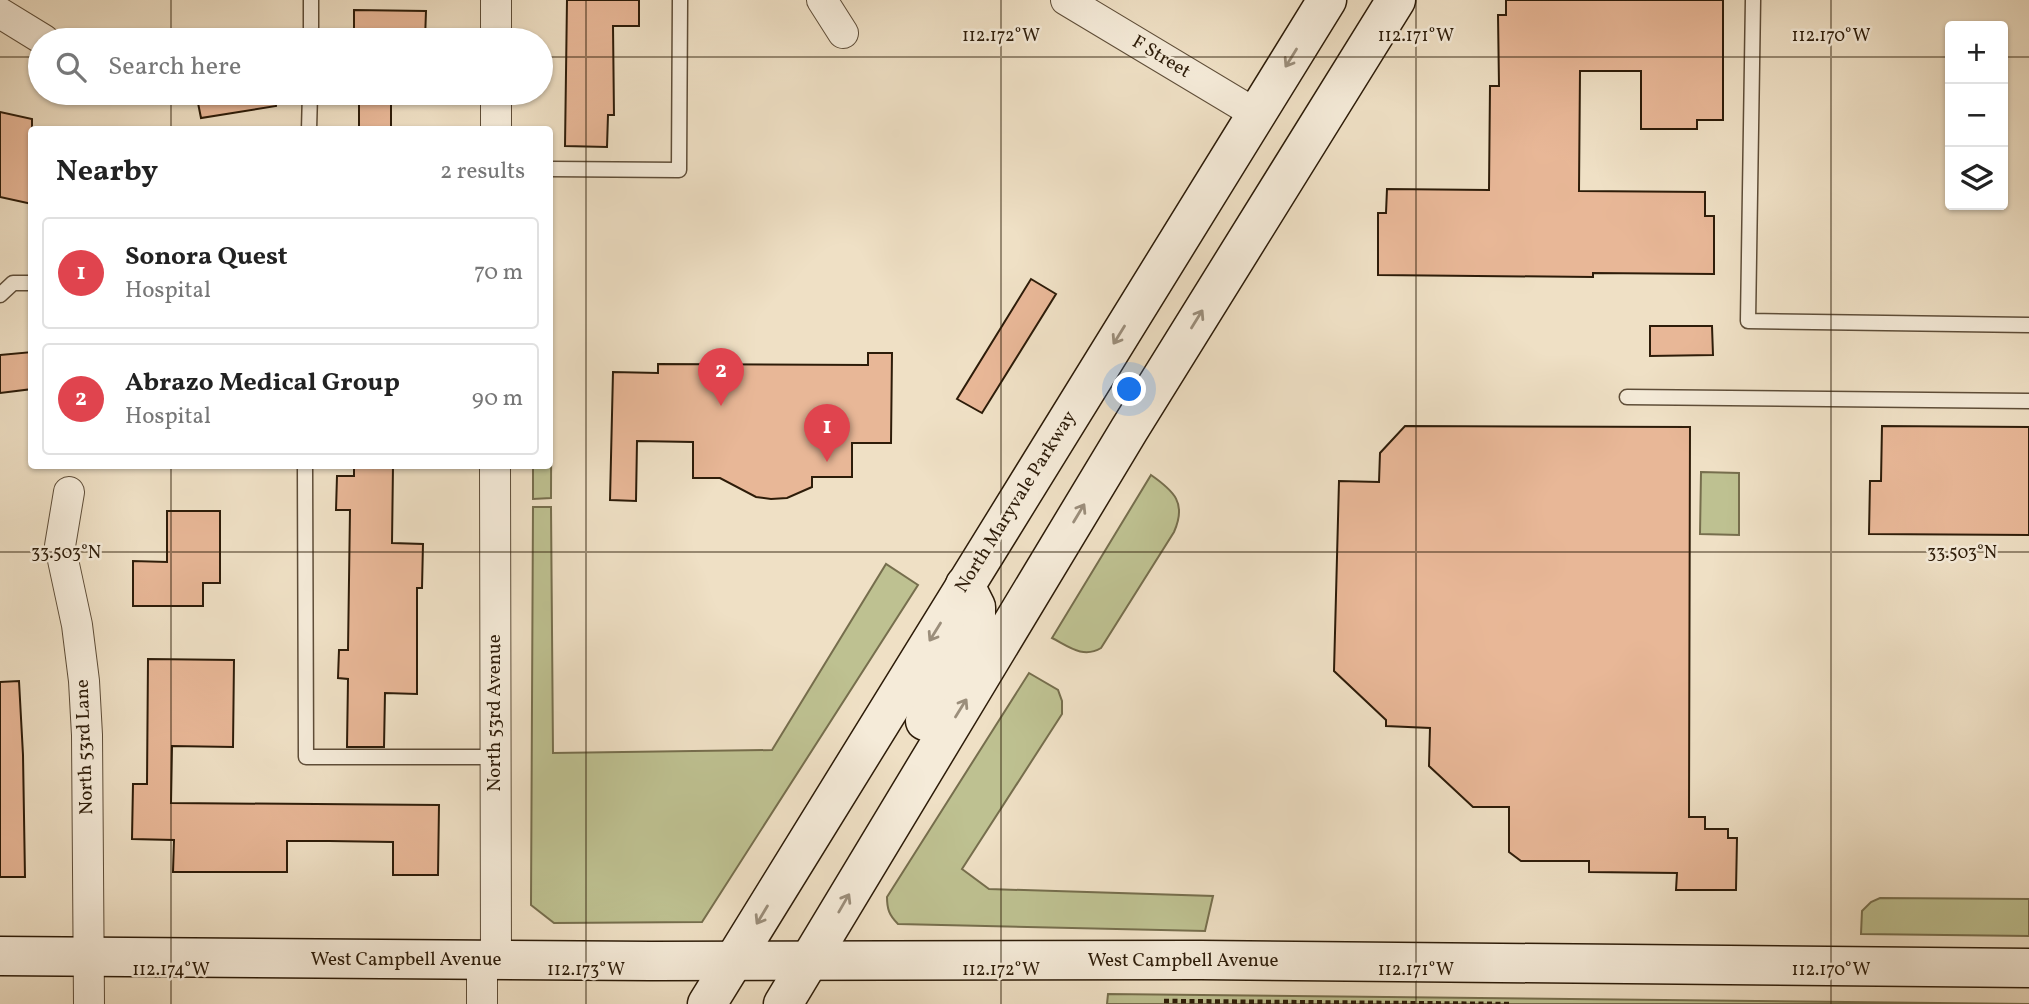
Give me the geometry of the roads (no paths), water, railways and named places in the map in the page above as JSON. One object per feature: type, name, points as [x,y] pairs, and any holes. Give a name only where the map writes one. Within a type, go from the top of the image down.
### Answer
[{"type":"street","points":[[6,0],[0,12],[28,30]]},
{"type":"street","points":[[496,0],[496,28]]},
{"type":"street","points":[[822,0],[843,33]]},
{"type":"street","name":"F Street","points":[[1066,0],[1098,8],[1256,114]]},
{"type":"street","name":"North Maryvale Parkway","points":[[707,1004],[1327,0]]},
{"type":"street","points":[[783,1004],[1129,430],[1396,0]]},
{"type":"street","points":[[496,105],[496,126]]},
{"type":"street","points":[[1055,440],[1129,430]]},
{"type":"street","name":"North 53rd Avenue","points":[[482,1004],[489,960],[496,757],[495,469]]},
{"type":"street","name":"North 53rd Lane","points":[[69,492],[60,546],[77,625],[87,735],[89,1004]]},
{"type":"street","points":[[897,813],[928,712],[976,628],[976,607],[964,585]]},
{"type":"street","name":"West Campbell Avenue","points":[[0,956],[735,961],[1201,960],[2025,970]]},
{"type":"lane","points":[[311,0],[311,28]]},
{"type":"lane","points":[[553,169],[679,170],[680,0]]},
{"type":"lane","points":[[1753,0],[1748,321],[2029,325]]},
{"type":"lane","points":[[309,126],[310,105]]},
{"type":"lane","points":[[0,295],[13,283],[28,283]]},
{"type":"lane","points":[[1627,397],[2029,401]]},
{"type":"lane","points":[[305,469],[306,757],[496,757]]},
{"type":"place","name":"Abrazo Medical Group","points":[[721,406]]},
{"type":"place","name":"Sonora Quest","points":[[827,462]]}]
